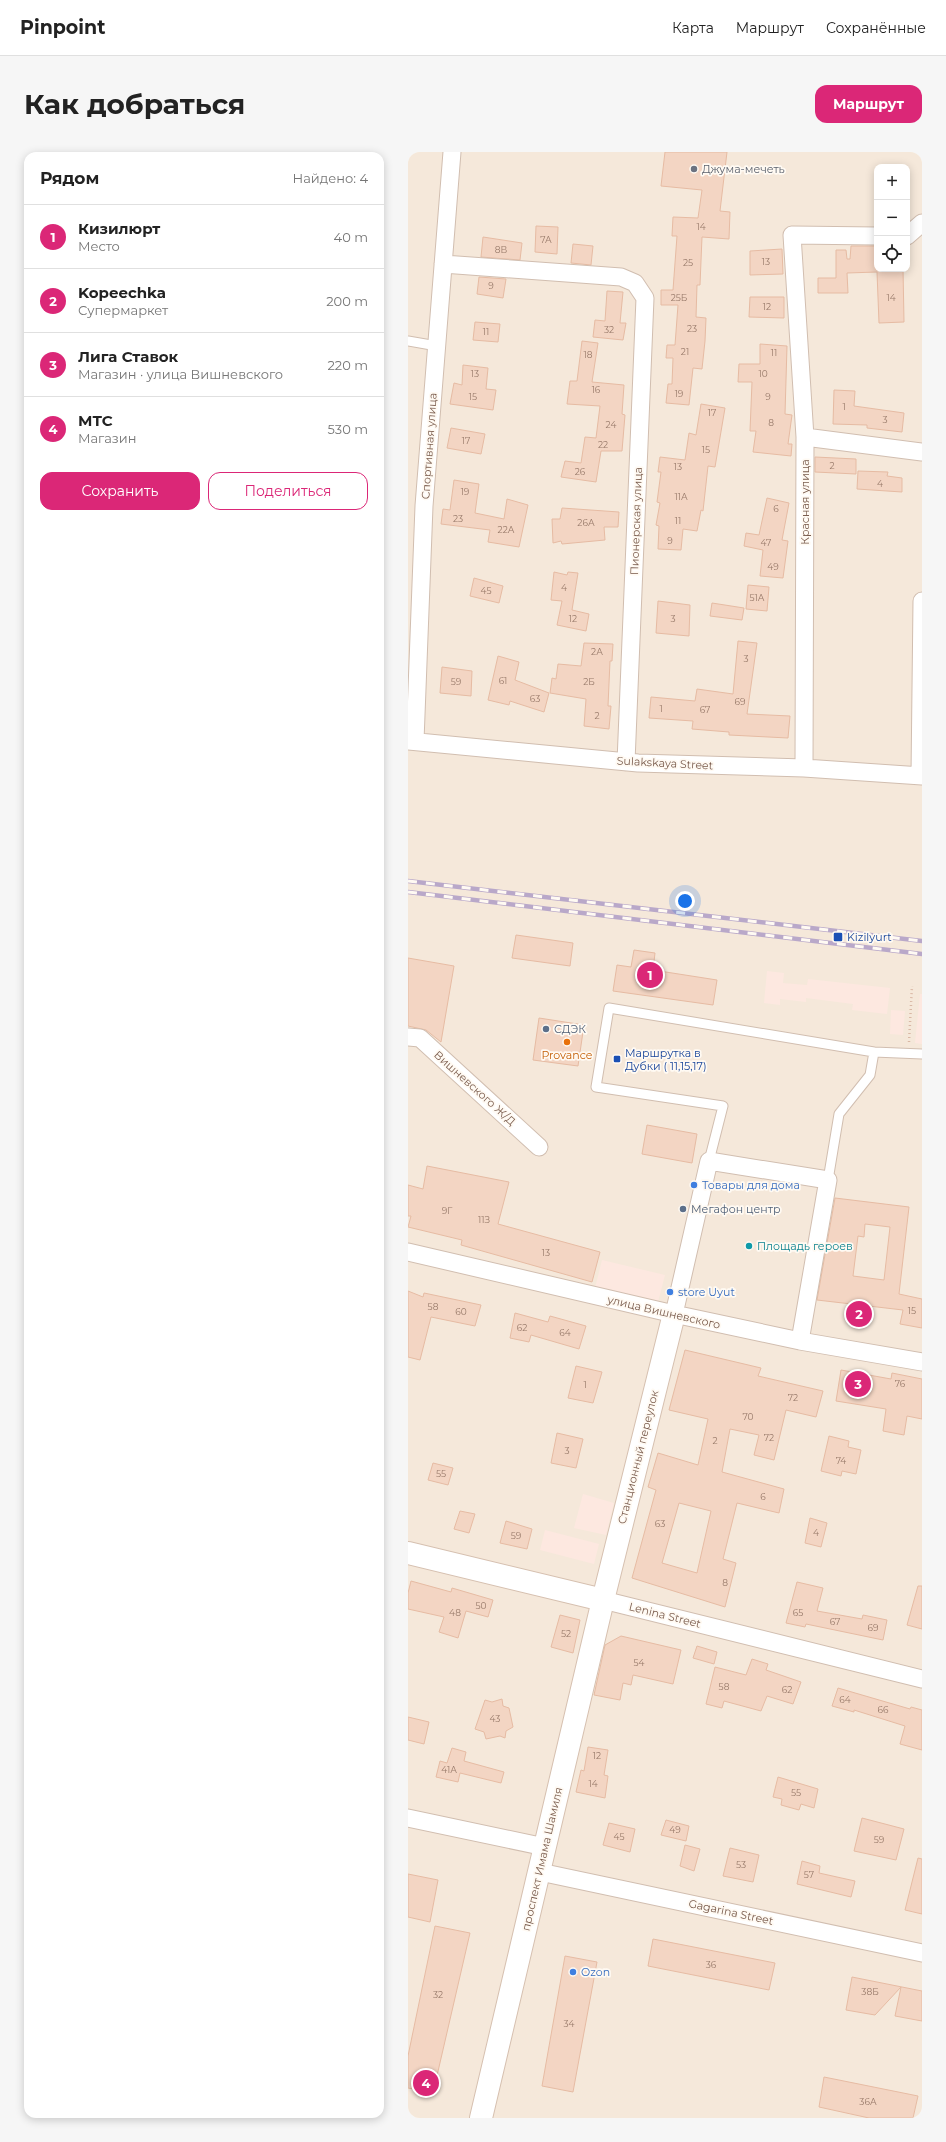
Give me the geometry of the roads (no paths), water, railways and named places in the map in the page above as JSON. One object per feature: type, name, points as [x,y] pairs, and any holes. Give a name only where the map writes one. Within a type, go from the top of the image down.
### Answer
[{"type":"main road","name":"Станционный переулок","points":[[603,1600],[674,1314]]},
{"type":"main road","name":"Lenina Street","points":[[408,1553],[603,1600]]},
{"type":"main road","name":"проспект Имама Шамиля","points":[[481,2118],[603,1600]]},
{"type":"street","name":"Спортивная улица","points":[[412,741],[424,506],[452,152]]},
{"type":"street","points":[[910,233],[922,223]]},
{"type":"street","name":"Красная улица","points":[[804,768],[805,437],[792,235],[874,236]]},
{"type":"street","name":"Пионерская улица","points":[[443,264],[621,277],[635,283],[645,298],[626,762]]},
{"type":"street","points":[[805,437],[922,452]]},
{"type":"street","points":[[921,776],[922,601]]},
{"type":"street","name":"Sulakskaya Street","points":[[412,741],[626,762],[804,768],[921,776]]},
{"type":"street","name":"Вишневского Ж/Д","points":[[408,1037],[420,1038],[539,1147]]},
{"type":"street","points":[[674,1314],[709,1161],[828,1180],[800,1341]]},
{"type":"street","name":"улица Вишневского","points":[[408,1252],[674,1314],[800,1341],[922,1362]]},
{"type":"street","name":"Lenina Street","points":[[603,1600],[922,1679]]},
{"type":"street","points":[[408,1818],[545,1847]]},
{"type":"street","name":"Gagarina Street","points":[[540,1872],[922,1953]]},
{"type":"lane","points":[[408,341],[437,346]]},
{"type":"lane","points":[[709,1161],[723,1106],[596,1087],[609,1008],[874,1052],[922,1054]]},
{"type":"lane","points":[[828,1180],[839,1114],[870,1075],[874,1052]]},
{"type":"railway","points":[[408,881],[922,941]]},
{"type":"railway","points":[[408,892],[922,954]]},
{"type":"place","name":"Джума-мечеть","points":[[694,169]]},
{"type":"place","name":"Kizilyurt","points":[[838,937]]},
{"type":"place","name":"Кизилюрт","points":[[650,975]]},
{"type":"place","name":"СДЭК","points":[[546,1029]]},
{"type":"place","name":"Provance","points":[[567,1042]]},
{"type":"place","name":"Маршрутка в Дубки ( 11,15,17)","points":[[617,1059]]},
{"type":"place","name":"Товары для дома","points":[[694,1185]]},
{"type":"place","name":"Мегафон центр","points":[[683,1209]]},
{"type":"place","name":"Площадь героев","points":[[749,1246]]},
{"type":"place","name":"store Uyut","points":[[670,1292]]},
{"type":"place","name":"Kopeechka","points":[[859,1314]]},
{"type":"place","name":"Лига Ставок","points":[[858,1384]]},
{"type":"place","name":"Ozon","points":[[573,1972]]},
{"type":"place","name":"МТС","points":[[426,2083]]}]
